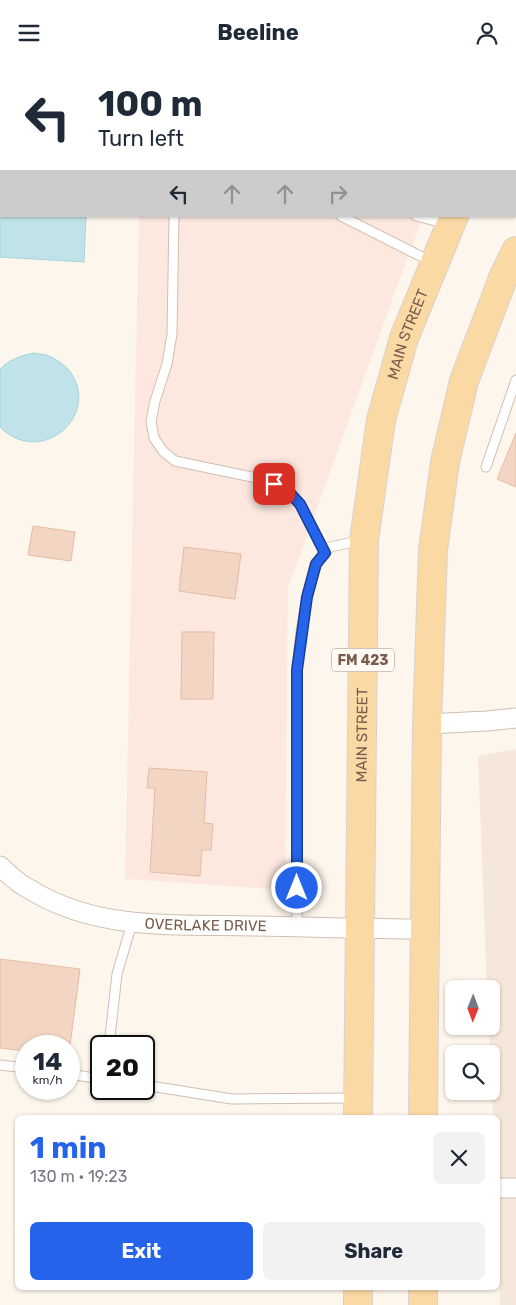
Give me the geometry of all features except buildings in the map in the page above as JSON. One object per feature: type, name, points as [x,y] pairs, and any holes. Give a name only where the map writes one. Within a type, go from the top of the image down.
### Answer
[{"type":"main road","name":"MAIN STREET","points":[[359,1108],[359,929],[364,540],[381,420],[404,338],[452,220]]},
{"type":"main road","points":[[423,1115],[427,724],[433,550],[445,462],[464,381],[505,284],[516,251]]},
{"type":"main road","points":[[358,1290],[358,1305]]},
{"type":"main road","points":[[423,1290],[423,1305]]},
{"type":"street","points":[[427,724],[516,718]]},
{"type":"street","name":"OVERLAKE DRIVE","points":[[0,866],[17,882],[54,903],[84,913],[132,923],[204,927],[426,929]]},
{"type":"street","points":[[500,1188],[516,1188]]},
{"type":"lane","points":[[174,217],[172,334],[167,364],[152,414],[151,421],[154,438],[163,451],[175,461],[261,479],[287,490],[300,504],[325,553]]},
{"type":"lane","points":[[343,217],[434,263]]},
{"type":"lane","points":[[425,217],[452,220]]},
{"type":"lane","points":[[486,467],[516,380]]},
{"type":"lane","points":[[297,927],[297,670],[307,597],[316,564],[330,547],[364,540]]},
{"type":"lane","points":[[110,1035],[117,974],[132,923]]},
{"type":"lane","points":[[0,1065],[15,1067]]},
{"type":"lane","points":[[155,1087],[232,1099],[359,1108]]},
{"type":"shaded area","points":[[139,217],[424,217],[288,588],[285,890],[125,879]]},
{"type":"shaded area","points":[[516,749],[516,1305],[500,1305],[500,1115],[493,1115],[492,1100],[500,1100],[500,1045],[490,1045],[489,1035],[500,1035],[500,980],[487,980],[478,756]]},
{"type":"water","points":[[0,217],[86,217],[84,262],[0,257]]},
{"type":"water","points":[[34,353],[52,357],[68,369],[77,386],[78,403],[73,418],[63,430],[49,439],[33,442],[16,438],[0,427],[0,369],[16,358]]},
{"type":"route","points":[[274,484],[287,490],[300,504],[325,553],[316,564],[307,597],[297,670],[297,888]]}]
